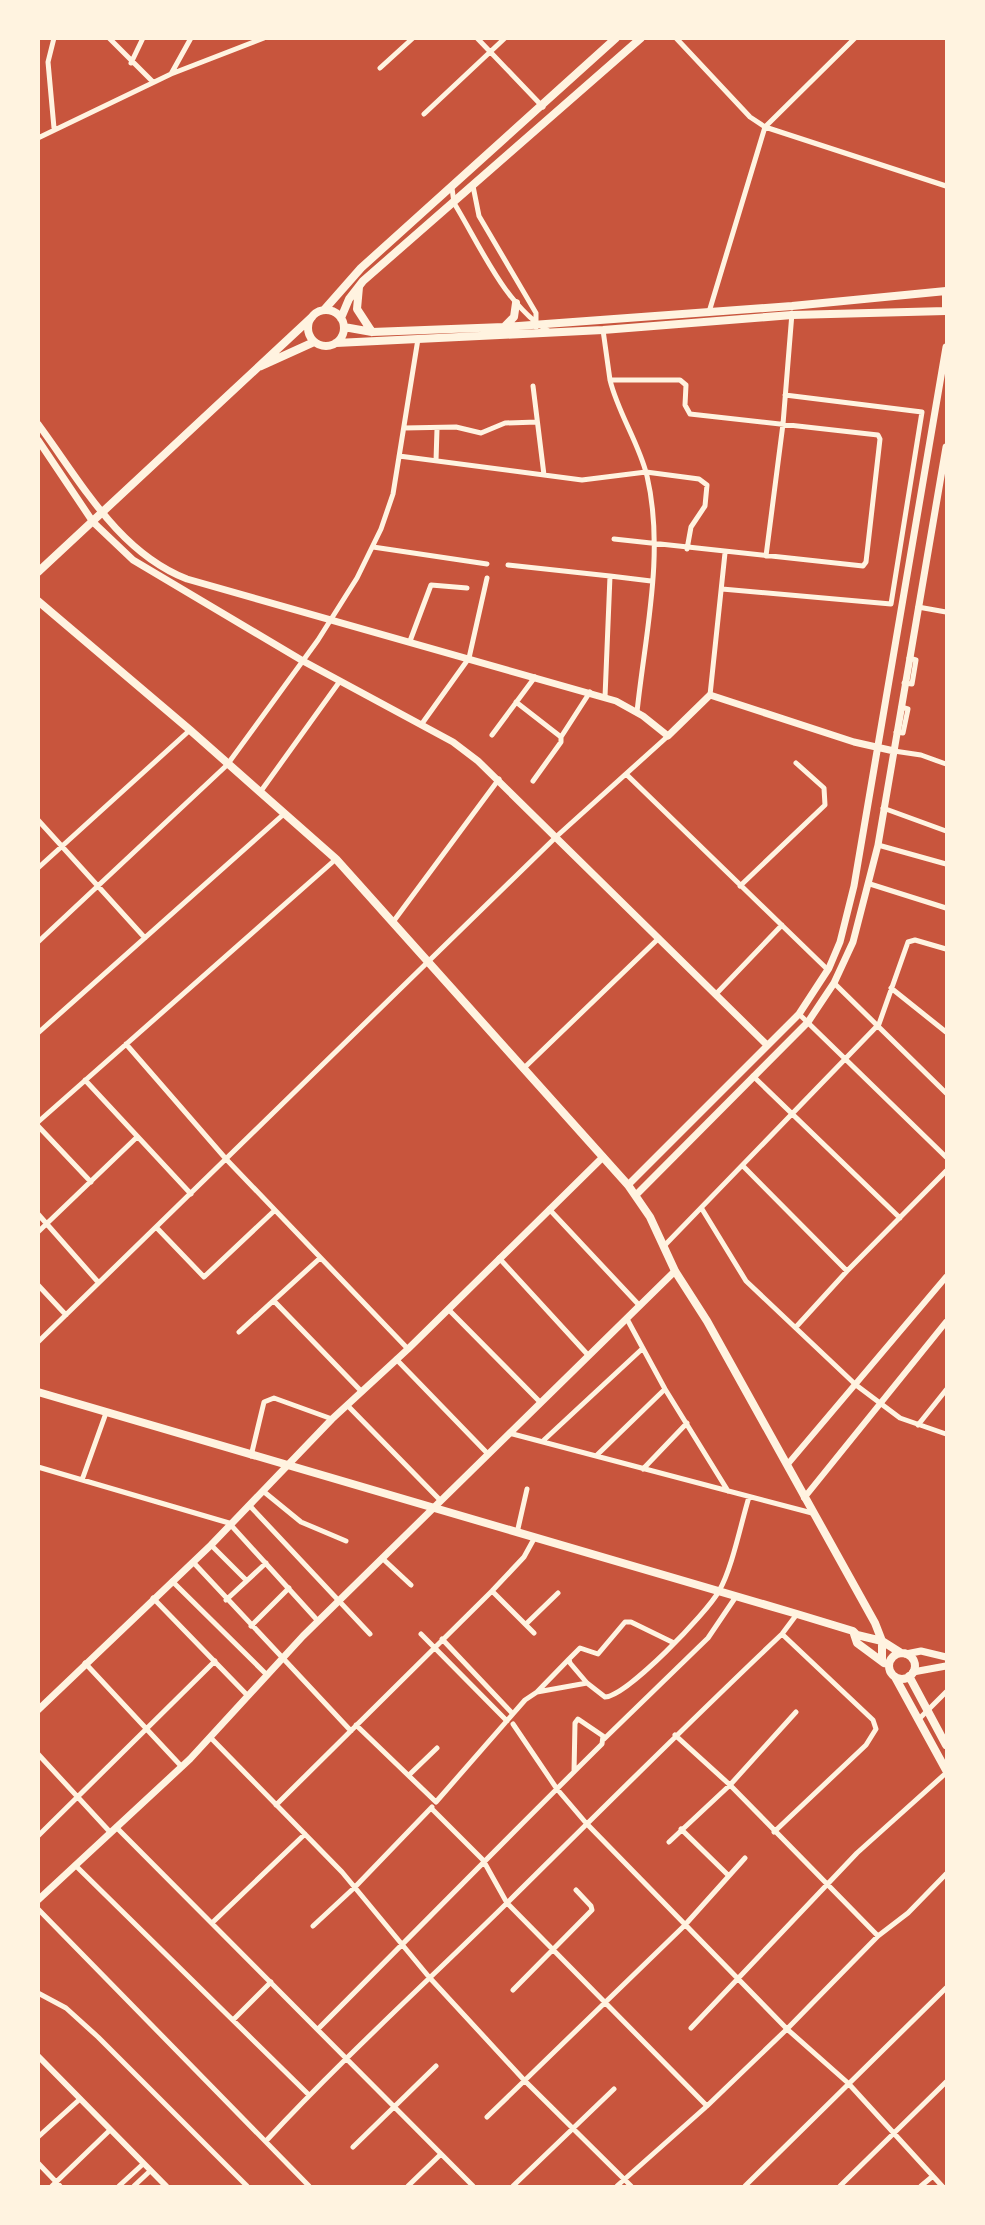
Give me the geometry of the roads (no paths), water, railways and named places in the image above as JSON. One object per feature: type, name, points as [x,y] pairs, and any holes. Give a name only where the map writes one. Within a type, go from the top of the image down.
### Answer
[{"type":"main road","points":[[38,572],[104,513],[251,370],[312,317],[324,310],[361,268],[617,38]]},
{"type":"main road","points":[[336,343],[342,336],[342,322],[359,285],[641,38]]},
{"type":"main road","points":[[404,230],[412,238]]},
{"type":"main road","points":[[359,285],[357,309],[372,332]]},
{"type":"main road","points":[[312,317],[308,330],[314,342],[323,346],[792,311],[947,292],[947,309],[792,311]]},
{"type":"main road","points":[[504,327],[514,317],[516,303]]},
{"type":"main road","points":[[324,310],[342,322],[372,332],[504,327],[551,332],[603,330],[710,317]]},
{"type":"main road","points":[[251,370],[314,342]]},
{"type":"main road","points":[[628,1185],[799,1014],[828,970],[848,915],[947,347]]},
{"type":"main road","points":[[38,424],[133,548],[167,571],[215,588],[590,692],[637,712],[668,736],[710,695],[854,743],[894,751]]},
{"type":"main road","points":[[38,440],[93,522],[133,560],[303,661],[453,742],[499,779],[767,1045]]},
{"type":"main road","points":[[46,451],[54,445]]},
{"type":"main road","points":[[636,1195],[808,1022],[834,983],[853,942],[870,884],[947,447]]},
{"type":"main road","points":[[38,601],[190,730],[227,765],[261,791],[336,859],[636,1195],[665,1245],[675,1271],[707,1321],[875,1623],[882,1641],[885,1663]]},
{"type":"main road","points":[[38,1710],[211,1545],[229,1523],[332,1419],[408,1349],[603,1157]]},
{"type":"main road","points":[[39,1897],[182,1767],[318,1621],[675,1271]]},
{"type":"main road","points":[[38,1392],[882,1641],[914,1662],[911,1674],[947,1745]]},
{"type":"main road","points":[[853,1631],[858,1643],[885,1663],[895,1677],[920,1718],[947,1772]]},
{"type":"main road","points":[[885,1663],[904,1654],[921,1651],[947,1657]]},
{"type":"main road","points":[[895,1677],[947,1666]]},
{"type":"street","points":[[54,38],[48,62],[54,128]]},
{"type":"street","points":[[109,38],[131,63],[153,82]]},
{"type":"street","points":[[131,63],[143,38]]},
{"type":"street","points":[[171,74],[191,38]]},
{"type":"street","points":[[38,138],[171,74],[264,38]]},
{"type":"street","points":[[380,68],[413,38]]},
{"type":"street","points":[[477,38],[543,107]]},
{"type":"street","points":[[424,114],[505,38]]},
{"type":"street","points":[[676,38],[750,117],[765,127],[947,186]]},
{"type":"street","points":[[710,317],[765,127],[855,38]]},
{"type":"street","points":[[472,186],[479,216],[536,313],[535,329]]},
{"type":"street","points":[[452,188],[454,203],[535,329]]},
{"type":"street","points":[[766,556],[783,424],[792,311]]},
{"type":"street","points":[[38,942],[227,765],[331,618],[373,547],[393,494],[419,329]]},
{"type":"street","points":[[603,330],[615,401],[646,472],[653,506],[655,546],[637,712]]},
{"type":"street","points":[[610,380],[680,380],[686,386],[685,405],[690,414],[879,436],[866,562],[863,566],[655,546],[614,539]]},
{"type":"street","points":[[533,386],[544,475]]},
{"type":"street","points":[[722,589],[891,604],[922,412],[785,395]]},
{"type":"street","points":[[404,428],[456,427],[481,433],[505,423],[537,422]]},
{"type":"street","points":[[436,461],[437,429]]},
{"type":"street","points":[[399,456],[544,475],[608,479],[646,472],[699,479],[707,485],[705,506],[691,527],[687,549]]},
{"type":"street","points":[[373,547],[487,564]]},
{"type":"street","points":[[710,695],[725,553]]},
{"type":"street","points":[[508,565],[651,581]]},
{"type":"street","points":[[605,697],[610,576]]},
{"type":"street","points":[[421,725],[469,657],[487,578]]},
{"type":"street","points":[[410,641],[431,585],[467,588]]},
{"type":"street","points":[[918,607],[947,612]]},
{"type":"street","points":[[492,735],[535,677]]},
{"type":"street","points":[[261,791],[340,681]]},
{"type":"street","points":[[533,781],[561,742],[561,737],[590,692]]},
{"type":"street","points":[[516,702],[561,737]]},
{"type":"street","points":[[38,867],[190,730]]},
{"type":"street","points":[[38,1342],[557,836],[668,736]]},
{"type":"street","points":[[894,751],[947,764]]},
{"type":"street","points":[[740,886],[825,805],[824,788],[796,763]]},
{"type":"street","points":[[625,774],[828,970]]},
{"type":"street","points":[[392,923],[499,779]]},
{"type":"street","points":[[883,808],[947,831]]},
{"type":"street","points":[[38,1033],[285,813]]},
{"type":"street","points":[[38,820],[145,938]]},
{"type":"street","points":[[877,845],[947,864]]},
{"type":"street","points":[[91,1182],[38,1124],[336,859]]},
{"type":"street","points":[[870,884],[947,908]]},
{"type":"street","points":[[716,994],[782,925]]},
{"type":"street","points":[[523,1069],[659,938]]},
{"type":"street","points":[[665,1245],[879,1024],[906,946],[911,940],[947,949]]},
{"type":"street","points":[[834,983],[947,1093]]},
{"type":"street","points":[[891,988],[947,1032]]},
{"type":"street","points":[[799,1014],[947,1157]]},
{"type":"street","points":[[126,1044],[274,1211],[408,1349]]},
{"type":"street","points":[[753,1076],[900,1218]]},
{"type":"street","points":[[85,1080],[136,1138],[191,1194]]},
{"type":"street","points":[[38,1232],[136,1138]]},
{"type":"street","points":[[743,1166],[847,1271]]},
{"type":"street","points":[[796,1327],[847,1271],[947,1171]]},
{"type":"street","points":[[549,1209],[639,1306]]},
{"type":"street","points":[[702,1209],[741,1275],[856,1385],[880,1405],[918,1425],[947,1434]]},
{"type":"street","points":[[156,1227],[204,1277],[274,1211]]},
{"type":"street","points":[[38,1214],[98,1282]]},
{"type":"street","points":[[239,1332],[319,1258]]},
{"type":"street","points":[[499,1258],[589,1355]]},
{"type":"street","points":[[787,1465],[947,1278]]},
{"type":"street","points":[[38,1285],[66,1315]]},
{"type":"street","points":[[274,1301],[362,1392]]},
{"type":"street","points":[[448,1309],[540,1402]]},
{"type":"street","points":[[627,1319],[665,1389],[729,1491]]},
{"type":"street","points":[[804,1498],[947,1322]]},
{"type":"street","points":[[544,1440],[642,1349]]},
{"type":"street","points":[[396,1359],[488,1454]]},
{"type":"street","points":[[597,1455],[665,1389]]},
{"type":"street","points":[[918,1425],[947,1390]]},
{"type":"street","points":[[251,1456],[264,1402],[274,1398],[332,1419]]},
{"type":"street","points":[[348,1406],[440,1500]]},
{"type":"street","points":[[82,1480],[106,1413]]},
{"type":"street","points":[[643,1469],[687,1423]]},
{"type":"street","points":[[509,1433],[544,1440],[812,1513]]},
{"type":"street","points":[[38,1467],[229,1523],[318,1621]]},
{"type":"street","points":[[517,1533],[527,1489]]},
{"type":"street","points":[[263,1491],[301,1522],[346,1541]]},
{"type":"street","points":[[569,1659],[587,1684],[605,1697],[614,1697],[674,1643],[719,1591],[749,1497]]},
{"type":"street","points":[[249,1505],[370,1634]]},
{"type":"street","points":[[276,1805],[492,1591],[524,1557],[536,1537]]},
{"type":"street","points":[[211,1545],[246,1580]]},
{"type":"street","points":[[382,1558],[411,1585]]},
{"type":"street","points":[[193,1562],[351,1731]]},
{"type":"street","points":[[226,1600],[266,1563]]},
{"type":"street","points":[[172,1581],[266,1674]]},
{"type":"street","points":[[251,1626],[289,1588]]},
{"type":"street","points":[[492,1591],[534,1633]]},
{"type":"street","points":[[526,1624],[558,1593]]},
{"type":"street","points":[[153,1598],[248,1696]]},
{"type":"street","points":[[318,2029],[483,1860],[708,1638],[735,1598]]},
{"type":"street","points":[[267,2141],[309,2095],[346,2062],[675,1735],[782,1634],[797,1614]]},
{"type":"street","points":[[313,1926],[355,1888],[431,1808],[505,1720],[580,1648],[598,1654],[625,1622],[631,1622],[674,1643]]},
{"type":"street","points":[[421,1634],[505,1720],[513,1724],[586,1823],[787,2029],[848,2083],[942,2186]]},
{"type":"street","points":[[774,1832],[866,1745],[876,1729],[873,1720],[782,1634]]},
{"type":"street","points":[[442,1639],[512,1713],[513,1724]]},
{"type":"street","points":[[38,1836],[215,1661]]},
{"type":"street","points":[[85,1663],[182,1767]]},
{"type":"street","points":[[537,1692],[587,1684]]},
{"type":"street","points":[[920,1718],[947,1692]]},
{"type":"street","points":[[669,1842],[730,1785],[796,1712]]},
{"type":"street","points":[[574,1772],[575,1723],[584,1720],[604,1739]]},
{"type":"street","points":[[356,1725],[436,1802]]},
{"type":"street","points":[[675,1735],[730,1785],[878,1936]]},
{"type":"street","points":[[210,1737],[355,1888],[404,1943],[429,1977],[524,2080],[631,2186]]},
{"type":"street","points":[[409,1775],[437,1748]]},
{"type":"street","points":[[38,1754],[213,1923],[318,2029],[391,2108],[473,2186]]},
{"type":"street","points":[[691,2028],[828,1887],[857,1853],[947,1772]]},
{"type":"street","points":[[431,1808],[483,1860],[507,1903],[707,2106]]},
{"type":"street","points":[[681,1829],[728,1875]]},
{"type":"street","points":[[213,1923],[305,1834]]},
{"type":"street","points":[[487,2117],[684,1926],[745,1858]]},
{"type":"street","points":[[75,1865],[309,2095]]},
{"type":"street","points":[[617,2186],[707,2106],[878,1936],[908,1913],[947,1874]]},
{"type":"street","points":[[513,1990],[592,1910],[592,1906],[576,1890]]},
{"type":"street","points":[[38,1909],[309,2186]]},
{"type":"street","points":[[233,2020],[271,1982]]},
{"type":"street","points":[[745,2186],[947,1988]]},
{"type":"street","points":[[38,1993],[66,2008],[98,2037],[247,2186]]},
{"type":"street","points":[[38,2056],[166,2186]]},
{"type":"street","points":[[353,2147],[436,2066]]},
{"type":"street","points":[[840,2186],[947,2082]]},
{"type":"street","points":[[513,2186],[614,2089]]},
{"type":"street","points":[[38,2137],[80,2099]]},
{"type":"street","points":[[38,2163],[56,2185],[110,2130]]},
{"type":"street","points":[[408,2186],[440,2155]]},
{"type":"street","points":[[119,2186],[143,2164]]},
{"type":"street","points":[[134,2186],[150,2171]]},
{"type":"street","points":[[921,2186],[933,2176]]}]
